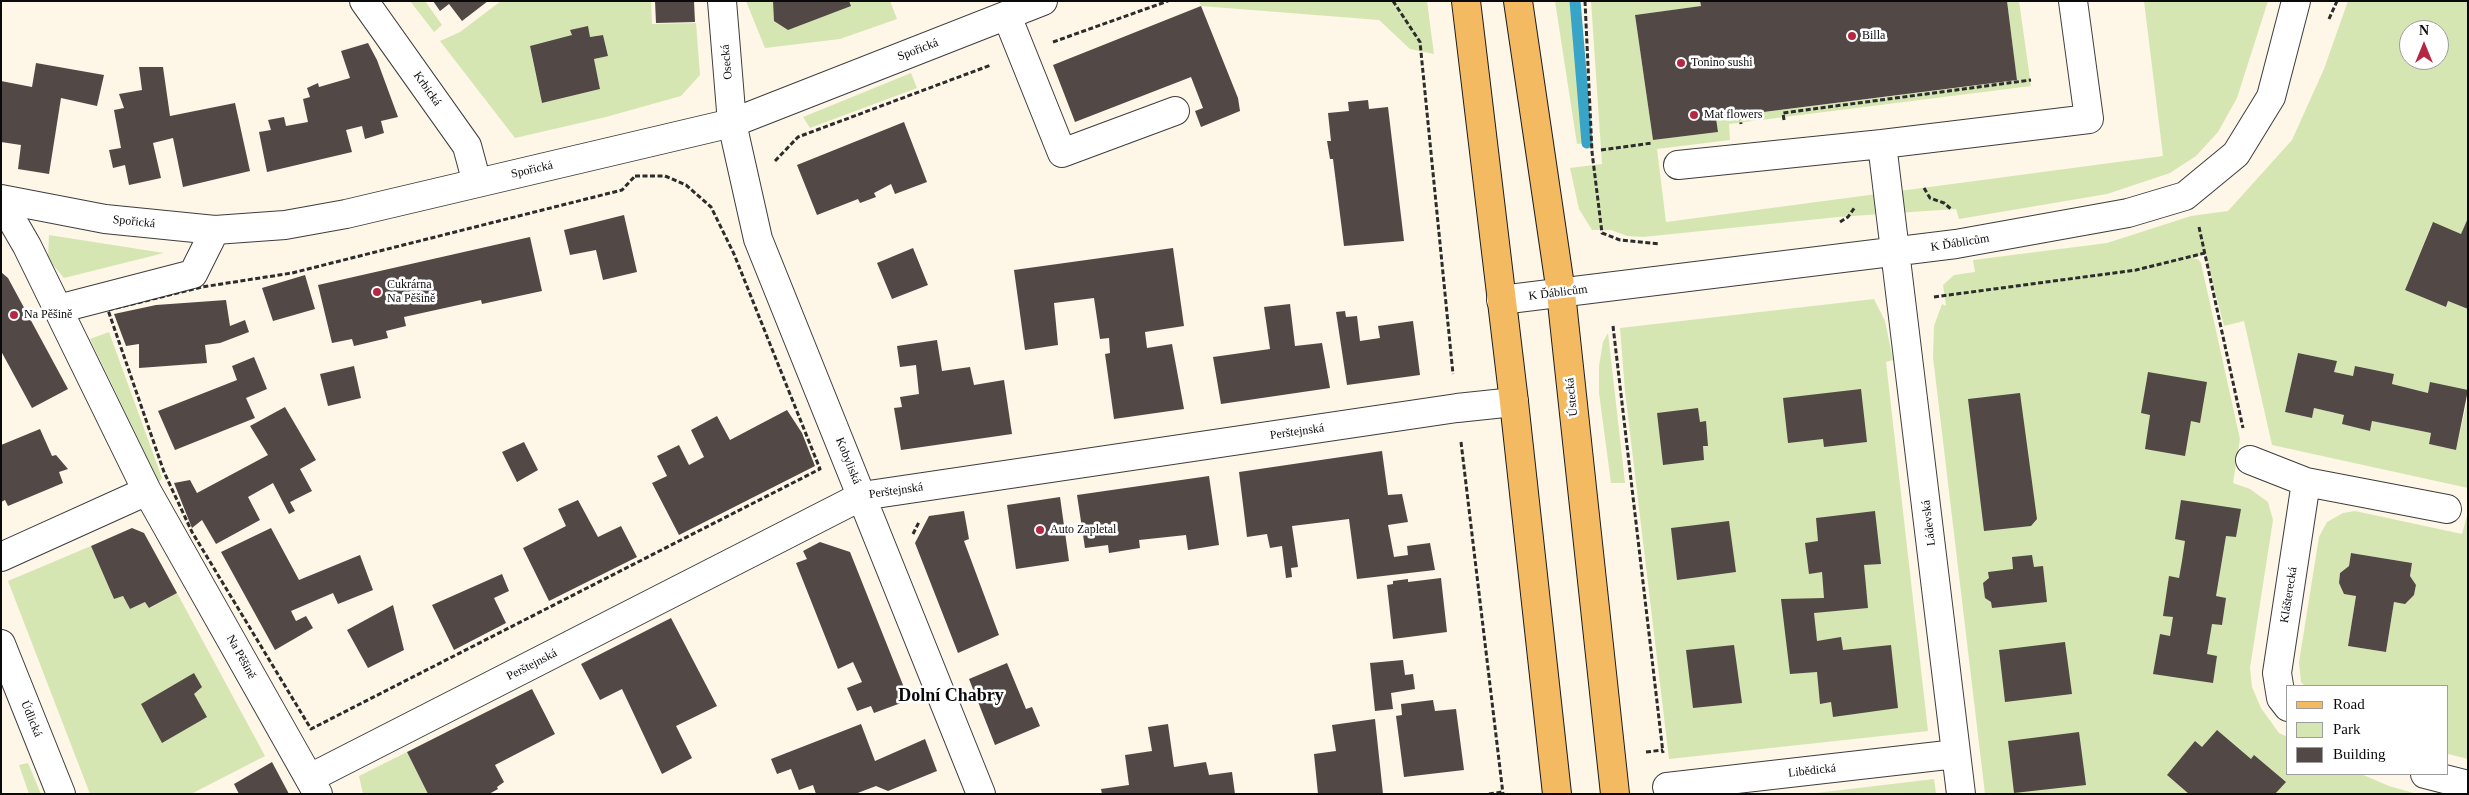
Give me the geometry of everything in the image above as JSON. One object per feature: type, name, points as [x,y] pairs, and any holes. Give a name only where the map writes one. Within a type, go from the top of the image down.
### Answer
[{"type":"main road","points":[[1466,1],[1558,794]]},
{"type":"main road","name":"Ústecká","points":[[1518,1],[1561,292],[1616,794]]},
{"type":"street","name":"Krbická","points":[[364,1],[466,146],[477,183]]},
{"type":"street","name":"Osecká","points":[[722,1],[732,123]]},
{"type":"street","name":"Spořická","points":[[1,200],[105,218],[215,230],[285,225],[346,214],[732,123],[1044,1]]},
{"type":"street","points":[[1678,165],[1882,144],[2090,118],[2073,1]]},
{"type":"street","name":"K Ďáblicům","points":[[1501,300],[1956,244],[2128,213],[2185,196],[2236,154],[2272,97],[2296,1]]},
{"type":"street","points":[[1007,16],[1062,153],[1175,111]]},
{"type":"street","name":"Kobyliská","points":[[732,123],[758,239],[982,794]]},
{"type":"street","name":"Ládevská","points":[[1882,144],[1961,794]]},
{"type":"street","name":"Na Pěšině","points":[[1,200],[27,246],[147,491],[314,786]]},
{"type":"street","points":[[58,310],[193,274],[215,230]]},
{"type":"street","name":"Perštejnská","points":[[314,786],[862,496],[1457,408],[1514,402]]},
{"type":"street","points":[[2250,460],[2306,482],[2447,510]]},
{"type":"street","name":"Klášterecká","points":[[2286,704],[2281,698],[2277,673],[2306,482]]},
{"type":"street","points":[[1,557],[147,491]]},
{"type":"street","name":"Údlická","points":[[1,644],[61,794]]},
{"type":"street","name":"Libědická","points":[[1667,787],[1956,754]]},
{"type":"street","points":[[2429,775],[2468,785]]},
{"type":"path","points":[[774,169],[774,162],[798,137],[1168,1]]},
{"type":"path","points":[[1393,1],[1420,42]]},
{"type":"path","points":[[1776,124],[1784,122],[1783,113],[2031,80]]},
{"type":"path","points":[[1740,115],[1742,128]]},
{"type":"path","points":[[1601,150],[1657,142]]},
{"type":"path","points":[[635,176],[665,176],[686,185],[711,207],[734,254],[820,469],[311,729],[192,532],[164,472],[108,310],[202,287],[292,273],[622,190],[635,176]]},
{"type":"path","points":[[1934,297],[2136,270],[2205,253],[2250,460]]},
{"type":"path","points":[[1613,326],[1667,787]]},
{"type":"path","points":[[908,542],[920,520]]},
{"type":"path","points":[[1643,752],[1663,750]]},
{"type":"path","points":[[1489,794],[1502,792]]},
{"type":"green space","points":[[410,1],[425,1],[442,25],[434,32]]},
{"type":"green space","points":[[501,1],[651,1],[652,24],[696,23],[700,75],[681,96],[606,117],[515,138],[440,41],[460,32]],"holes":[[[571,31],[590,37],[603,35],[608,56],[594,59],[600,89],[542,103],[530,47],[572,35]]]},
{"type":"green space","points":[[746,1],[890,1],[897,19],[840,39],[765,48]]},
{"type":"green space","points":[[1199,1],[1427,1],[1434,54],[1410,49],[1379,20],[1201,6]]},
{"type":"green space","points":[[1555,1],[1578,1],[1589,142],[1587,143],[1577,144]]},
{"type":"green space","points":[[1591,1],[1700,1],[1701,6],[1635,15],[1653,140],[1718,132],[1716,118],[2017,80],[2007,1],[2019,1],[2031,86],[1729,124],[1730,140],[1657,149],[1666,222],[2163,156],[2144,1],[2268,1],[2237,98],[2218,132],[2196,156],[2170,173],[2107,194],[1959,219],[1956,209],[1838,217],[1643,237],[1627,236],[1611,230],[1592,230],[1579,209],[1570,168],[1602,164]]},
{"type":"green space","points":[[2348,1],[2468,1],[2468,218],[2461,234],[2432,223],[2405,290],[2446,307],[2448,301],[2468,309],[2468,390],[2428,393],[2392,384],[2394,374],[2356,366],[2353,376],[2334,372],[2336,361],[2298,353],[2285,412],[2312,418],[2314,408],[2344,415],[2343,424],[2370,431],[2372,421],[2431,433],[2429,444],[2456,450],[2468,397],[2468,488],[2272,445],[2244,321],[2224,326],[2205,253],[2193,259],[2198,259],[2201,263],[2240,439],[2233,483],[2250,489],[2268,502],[2273,520],[2250,668],[2252,687],[2261,708],[2279,733],[2286,736],[2286,775],[2363,775],[2389,786],[2417,794],[1985,794],[1933,357],[1934,326],[1942,304],[1946,306],[1943,285],[1954,275],[1975,272],[1973,260],[2107,243],[2191,216],[2228,211],[2292,140],[2324,69]]},
{"type":"green space","points":[[911,73],[917,88],[810,128],[803,117]]},
{"type":"green space","points":[[49,235],[164,253],[64,278],[48,259]]},
{"type":"green space","points":[[1874,299],[1885,321],[1893,360],[1886,362],[1928,731],[1669,759],[1625,391],[1620,328]]},
{"type":"green space","points":[[109,332],[162,478],[159,482],[90,339]]},
{"type":"green space","points":[[1608,333],[1625,483],[1611,483],[1599,393],[1599,366],[1603,342]]},
{"type":"green space","points":[[2355,511],[2462,534],[2468,512],[2468,759],[2449,754],[2449,685],[2304,685],[2301,682],[2299,662],[2319,537],[2327,522],[2343,513]],"holes":[[[2351,553],[2412,563],[2410,576],[2416,585],[2414,595],[2406,602],[2394,602],[2386,652],[2348,646],[2356,596],[2344,592],[2339,583],[2340,573],[2349,566]]]},
{"type":"green space","points":[[91,546],[114,599],[123,596],[130,609],[145,602],[150,608],[177,593],[265,756],[191,794],[90,794],[8,581]]},
{"type":"green space","points":[[407,752],[428,794],[363,794],[359,776]]},
{"type":"green space","points":[[28,763],[41,794],[29,794],[19,765]]},
{"type":"green space","points":[[1934,779],[1936,794],[1808,794]]},
{"type":"building","points":[[433,1],[488,1],[462,21],[449,4],[440,11]]},
{"type":"building","points":[[655,1],[694,1],[695,22],[656,23]]},
{"type":"building","points":[[773,1],[849,1],[851,6],[788,30],[774,21]]},
{"type":"building","points":[[1700,1],[2007,1],[2017,80],[1716,118],[1718,132],[1653,140],[1635,15],[1701,6]]},
{"type":"building","points":[[1201,6],[1238,98],[1240,111],[1201,127],[1195,111],[1203,108],[1191,77],[1075,122],[1053,65]]},
{"type":"building","points":[[588,26],[590,37],[603,35],[608,56],[594,59],[600,89],[542,103],[530,46],[572,35],[570,30]]},
{"type":"building","points":[[368,43],[377,60],[398,117],[381,121],[384,133],[365,139],[362,126],[346,130],[352,152],[267,172],[259,132],[271,130],[268,120],[284,117],[286,126],[308,122],[303,99],[310,97],[307,88],[318,83],[319,87],[350,78],[341,51]]},
{"type":"building","points":[[36,63],[104,75],[97,106],[61,98],[49,174],[18,169],[21,145],[1,142],[1,81],[32,87]]},
{"type":"building","points":[[139,67],[163,67],[170,116],[235,103],[250,171],[183,187],[173,138],[153,143],[161,178],[129,185],[125,165],[113,168],[109,150],[121,148],[114,110],[124,108],[119,94],[142,90]]},
{"type":"building","points":[[1368,100],[1369,109],[1388,107],[1404,241],[1344,246],[1333,159],[1330,159],[1327,141],[1331,141],[1328,113],[1349,111],[1348,102]]},
{"type":"building","points":[[904,122],[927,182],[895,194],[891,184],[874,193],[876,197],[860,203],[858,199],[817,215],[797,165]]},
{"type":"building","points":[[624,215],[637,272],[603,280],[596,250],[570,255],[564,230]]},
{"type":"building","points":[[2468,218],[2468,309],[2448,301],[2446,307],[2405,290],[2433,222],[2461,234]]},
{"type":"building","points":[[530,237],[542,291],[482,304],[481,300],[404,317],[406,326],[386,331],[388,338],[354,346],[352,339],[332,343],[318,285]]},
{"type":"building","points":[[913,248],[928,285],[892,299],[877,263]]},
{"type":"building","points":[[1173,248],[1184,326],[1145,332],[1147,348],[1172,344],[1184,409],[1114,419],[1105,354],[1110,353],[1109,338],[1100,339],[1094,298],[1054,303],[1058,345],[1025,350],[1014,270]]},
{"type":"building","name":"Na Pěšině","points":[[1,272],[8,278],[68,389],[32,408],[1,351]]},
{"type":"building","points":[[305,275],[315,309],[273,321],[262,288]]},
{"type":"building","points":[[226,300],[230,326],[245,320],[249,332],[220,343],[205,345],[207,363],[139,368],[139,344],[126,346],[114,314],[156,305]]},
{"type":"building","points":[[1290,304],[1295,346],[1322,343],[1330,388],[1221,404],[1213,357],[1270,349],[1264,307]]},
{"type":"building","points":[[1345,311],[1346,317],[1357,316],[1360,341],[1380,338],[1378,326],[1413,321],[1420,375],[1347,385],[1336,312]]},
{"type":"building","points":[[937,340],[942,371],[970,367],[974,385],[1004,380],[1012,434],[901,450],[894,408],[902,407],[900,397],[919,394],[916,365],[900,367],[897,346]]},
{"type":"building","points":[[2298,353],[2337,361],[2334,372],[2353,376],[2355,366],[2394,374],[2392,384],[2428,393],[2430,382],[2468,390],[2456,450],[2429,444],[2431,433],[2372,421],[2370,431],[2342,424],[2344,415],[2314,408],[2312,418],[2285,412]]},
{"type":"building","points":[[254,357],[267,389],[246,398],[255,418],[175,450],[158,411],[237,380],[232,366]]},
{"type":"building","points":[[354,366],[361,398],[328,406],[320,374]]},
{"type":"building","points":[[2148,372],[2207,382],[2200,423],[2191,421],[2185,456],[2145,449],[2150,415],[2141,413]]},
{"type":"building","points":[[1861,389],[1867,442],[1824,447],[1823,439],[1788,443],[1783,398]]},
{"type":"building","points":[[2020,393],[2037,519],[2031,526],[1984,531],[1968,399]]},
{"type":"building","points":[[285,407],[316,460],[300,469],[312,491],[290,502],[295,511],[289,514],[273,483],[248,497],[260,520],[216,544],[202,520],[192,528],[174,483],[190,480],[197,493],[268,455],[250,426]]},
{"type":"building","points":[[1698,408],[1700,422],[1706,421],[1708,446],[1703,446],[1704,460],[1663,465],[1657,413]]},
{"type":"building","points":[[787,410],[802,433],[815,466],[679,535],[652,483],[667,476],[657,456],[679,445],[689,465],[704,457],[691,430],[717,416],[730,440]]},
{"type":"building","points":[[40,429],[52,456],[56,455],[68,469],[59,472],[63,483],[8,506],[5,500],[1,502],[1,445]]},
{"type":"building","points":[[524,442],[538,470],[517,482],[502,452]]},
{"type":"building","points":[[1382,451],[1388,495],[1402,494],[1408,522],[1388,525],[1394,557],[1408,555],[1407,546],[1430,543],[1435,570],[1357,579],[1349,519],[1292,526],[1298,567],[1291,568],[1292,577],[1286,578],[1282,546],[1270,548],[1267,534],[1247,537],[1239,472]]},
{"type":"building","points":[[1209,476],[1219,545],[1188,550],[1186,535],[1139,540],[1140,548],[1109,553],[1108,545],[1085,548],[1077,495]]},
{"type":"building","points":[[1060,497],[1069,561],[1016,569],[1007,505]]},
{"type":"building","points":[[578,500],[598,537],[621,526],[637,557],[549,601],[523,548],[566,526],[558,509]]},
{"type":"building","points":[[2181,500],[2241,509],[2236,537],[2226,536],[2216,596],[2226,598],[2222,625],[2212,624],[2207,654],[2217,656],[2213,683],[2153,674],[2160,634],[2170,636],[2173,617],[2163,616],[2169,576],[2179,578],[2182,561],[2185,541],[2175,539]]},
{"type":"building","points":[[964,511],[969,539],[964,541],[999,635],[958,653],[915,543],[929,516]]},
{"type":"building","points":[[1875,511],[1881,564],[1864,565],[1868,608],[1814,613],[1817,641],[1841,637],[1843,650],[1891,645],[1898,708],[1833,717],[1831,702],[1820,704],[1817,672],[1790,674],[1781,599],[1824,598],[1822,572],[1809,574],[1805,543],[1818,541],[1816,518]]},
{"type":"building","points":[[1729,521],[1736,572],[1677,580],[1671,528]]},
{"type":"building","points":[[132,528],[144,533],[177,593],[149,608],[145,602],[130,609],[123,596],[114,599],[91,546]]},
{"type":"building","points":[[271,528],[299,580],[360,555],[373,590],[338,604],[333,593],[291,611],[296,621],[306,616],[313,628],[275,650],[221,552]]},
{"type":"building","points":[[820,542],[850,552],[909,700],[874,713],[871,706],[857,711],[847,688],[862,682],[853,662],[838,669],[796,563],[807,559],[803,551]]},
{"type":"building","points":[[2351,553],[2412,563],[2410,576],[2416,585],[2414,595],[2405,604],[2394,602],[2386,652],[2348,646],[2356,596],[2344,594],[2339,583],[2340,573],[2349,566]]},
{"type":"building","points":[[2032,555],[2034,567],[2043,566],[2047,602],[1992,608],[1991,602],[1985,598],[1983,583],[1989,578],[1988,572],[2013,569],[2012,557]]},
{"type":"building","points":[[502,574],[509,591],[494,598],[506,623],[454,650],[432,605]]},
{"type":"building","points":[[1441,578],[1447,632],[1393,639],[1387,585],[1393,584],[1393,581],[1408,579],[1408,582]]},
{"type":"building","points":[[393,605],[404,650],[368,668],[347,630]]},
{"type":"building","points":[[671,618],[717,706],[676,726],[692,758],[662,774],[622,689],[600,700],[581,664]]},
{"type":"building","points":[[2065,642],[2072,694],[2005,702],[1999,650]]},
{"type":"building","points":[[1734,645],[1742,703],[1693,708],[1686,650]]},
{"type":"building","points":[[1403,660],[1405,675],[1413,674],[1415,689],[1391,693],[1393,709],[1375,711],[1370,663]]},
{"type":"building","points":[[1007,663],[1026,709],[1032,707],[1040,726],[995,745],[969,679]]},
{"type":"building","points":[[194,673],[202,687],[194,694],[207,717],[162,743],[141,704]]},
{"type":"building","points":[[532,689],[555,734],[495,765],[504,782],[497,787],[498,789],[489,794],[428,794],[407,752]]},
{"type":"building","points":[[1433,700],[1435,711],[1456,709],[1464,770],[1404,777],[1396,716],[1402,715],[1401,704]]},
{"type":"building","points":[[1375,719],[1383,794],[1318,794],[1314,754],[1336,751],[1332,725]]},
{"type":"building","points":[[861,724],[875,761],[925,739],[937,771],[888,791],[876,786],[855,794],[816,794],[813,785],[799,790],[791,769],[777,774],[771,759]]},
{"type":"building","points":[[1168,724],[1174,767],[1206,762],[1209,775],[1232,772],[1235,794],[1102,794],[1101,789],[1129,785],[1125,755],[1152,751],[1148,727]]},
{"type":"building","points":[[2217,730],[2251,759],[2254,755],[2286,782],[2275,794],[2189,794],[2167,775],[2195,741],[2202,747]]},
{"type":"building","points":[[2079,732],[2086,785],[2014,793],[2008,741]]},
{"type":"building","points":[[272,762],[289,794],[239,794],[234,784]]},
{"type":"waterway","points":[[1575,1],[1587,143]]},
{"type":"place","name":"Billa","points":[[1852,36]]},
{"type":"place","name":"Tonino sushi","points":[[1681,63]]},
{"type":"place","name":"Mat flowers","points":[[1694,115]]},
{"type":"place","name":"Cukrárna Na Pěšině","points":[[377,292]]},
{"type":"place","name":"Na Pěšině","points":[[14,315]]},
{"type":"place","name":"Auto Zapletal","points":[[1040,530]]},
{"type":"district","name":"Dolní Chabry","points":[[951,696]]}]
